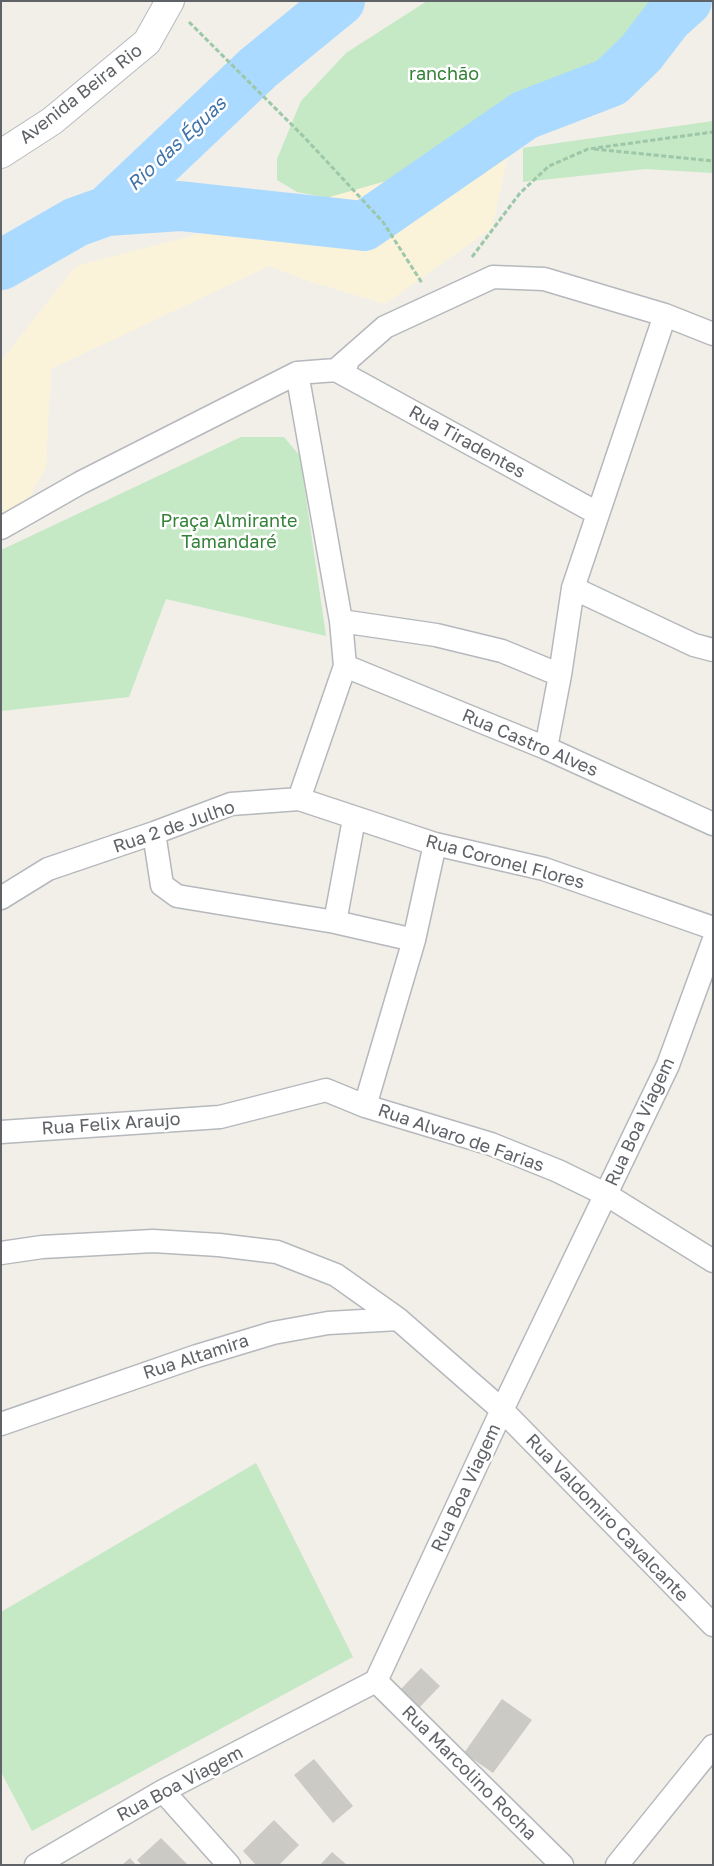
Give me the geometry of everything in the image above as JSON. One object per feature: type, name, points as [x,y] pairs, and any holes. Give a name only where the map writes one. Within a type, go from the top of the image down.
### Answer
[{"type":"street","name":"Avenida Beira Rio","points":[[1,154],[52,121],[147,42],[177,9]]},
{"type":"street","points":[[1,528],[80,483],[297,373],[336,370],[385,328],[434,303],[493,277],[544,279],[666,316],[713,334]]},
{"type":"street","points":[[546,748],[560,675],[573,588],[597,513],[666,316]]},
{"type":"street","name":"Rua Tiradentes","points":[[336,370],[597,513]]},
{"type":"street","points":[[297,373],[341,621],[345,666],[299,799]]},
{"type":"street","points":[[573,588],[694,645],[713,650]]},
{"type":"street","points":[[341,621],[436,635],[502,651],[560,675]]},
{"type":"street","name":"Rua Castro Alves","points":[[345,666],[546,748],[713,824]]},
{"type":"street","name":"Rua 2 de Julho","points":[[1,898],[48,869],[154,833],[231,804],[299,799],[354,819]]},
{"type":"street","points":[[335,922],[354,819]]},
{"type":"street","name":"Rua Coronel Flores","points":[[354,819],[435,844],[544,869],[713,928]]},
{"type":"street","points":[[154,833],[162,886],[177,896],[335,922],[414,940]]},
{"type":"street","points":[[364,1106],[414,940],[435,844]]},
{"type":"street","name":"Rua Boa Viagem","points":[[36,1865],[163,1791],[376,1681],[502,1410],[607,1195],[668,1064],[713,942]]},
{"type":"street","name":"Rua Alvaro de Farias","points":[[220,1117],[326,1090],[364,1106],[492,1144],[558,1172],[607,1195],[713,1261]]},
{"type":"street","name":"Rua Felix Araujo","points":[[1,1132],[220,1117]]},
{"type":"street","name":"Rua Valdomiro Cavalcante","points":[[1,1253],[42,1247],[153,1241],[219,1245],[277,1252],[336,1274],[398,1319],[502,1410],[713,1625]]},
{"type":"street","name":"Rua Altamira","points":[[1,1424],[197,1356],[273,1333],[328,1324],[398,1319]]},
{"type":"street","name":"Rua Marcolino Rocha","points":[[376,1681],[562,1865]]},
{"type":"street","points":[[617,1865],[713,1746]]},
{"type":"street","points":[[163,1791],[229,1865]]},
{"type":"path","points":[[177,9],[305,138],[383,222],[434,303]]},
{"type":"path","points":[[471,258],[520,193],[549,166],[588,148],[713,132]]},
{"type":"path","points":[[588,148],[713,161]]},
{"type":"green space","name":"ranchão","points":[[427,1],[656,1],[660,7],[616,51],[360,211],[355,203],[297,192],[277,180],[277,159],[301,101],[346,53]]},
{"type":"green space","points":[[713,121],[713,173],[645,169],[523,182],[523,148]]},
{"type":"green space","name":"Praça Almirante Tamandaré","points":[[241,437],[284,437],[300,456],[326,636],[166,599],[129,697],[1,711],[1,550]]},
{"type":"green space","points":[[256,1463],[353,1657],[32,1831],[1,1772],[1,1612]]},
{"type":"sand","points":[[510,146],[492,228],[385,304],[311,282],[269,266],[51,369],[46,467],[20,514],[1,523],[1,361],[76,266],[195,235]]},
{"type":"building","points":[[421,1668],[440,1686],[419,1708],[400,1690]]},
{"type":"building","points":[[502,1699],[532,1720],[493,1773],[464,1753]]},
{"type":"building","points":[[314,1759],[353,1806],[333,1823],[294,1775]]},
{"type":"building","points":[[274,1820],[299,1845],[279,1865],[256,1865],[243,1851]]},
{"type":"building","points":[[161,1838],[188,1865],[142,1865],[137,1860]]},
{"type":"building","points":[[332,1852],[347,1865],[320,1865]]},
{"type":"building","points":[[130,1858],[136,1865],[122,1865]]},
{"type":"waterway","name":"Rio das Éguas","points":[[1,265],[76,222],[107,211],[258,68],[340,1]]},
{"type":"waterway","points":[[107,211],[180,206],[364,226],[525,115],[611,82],[641,53],[667,19],[687,1]]}]
